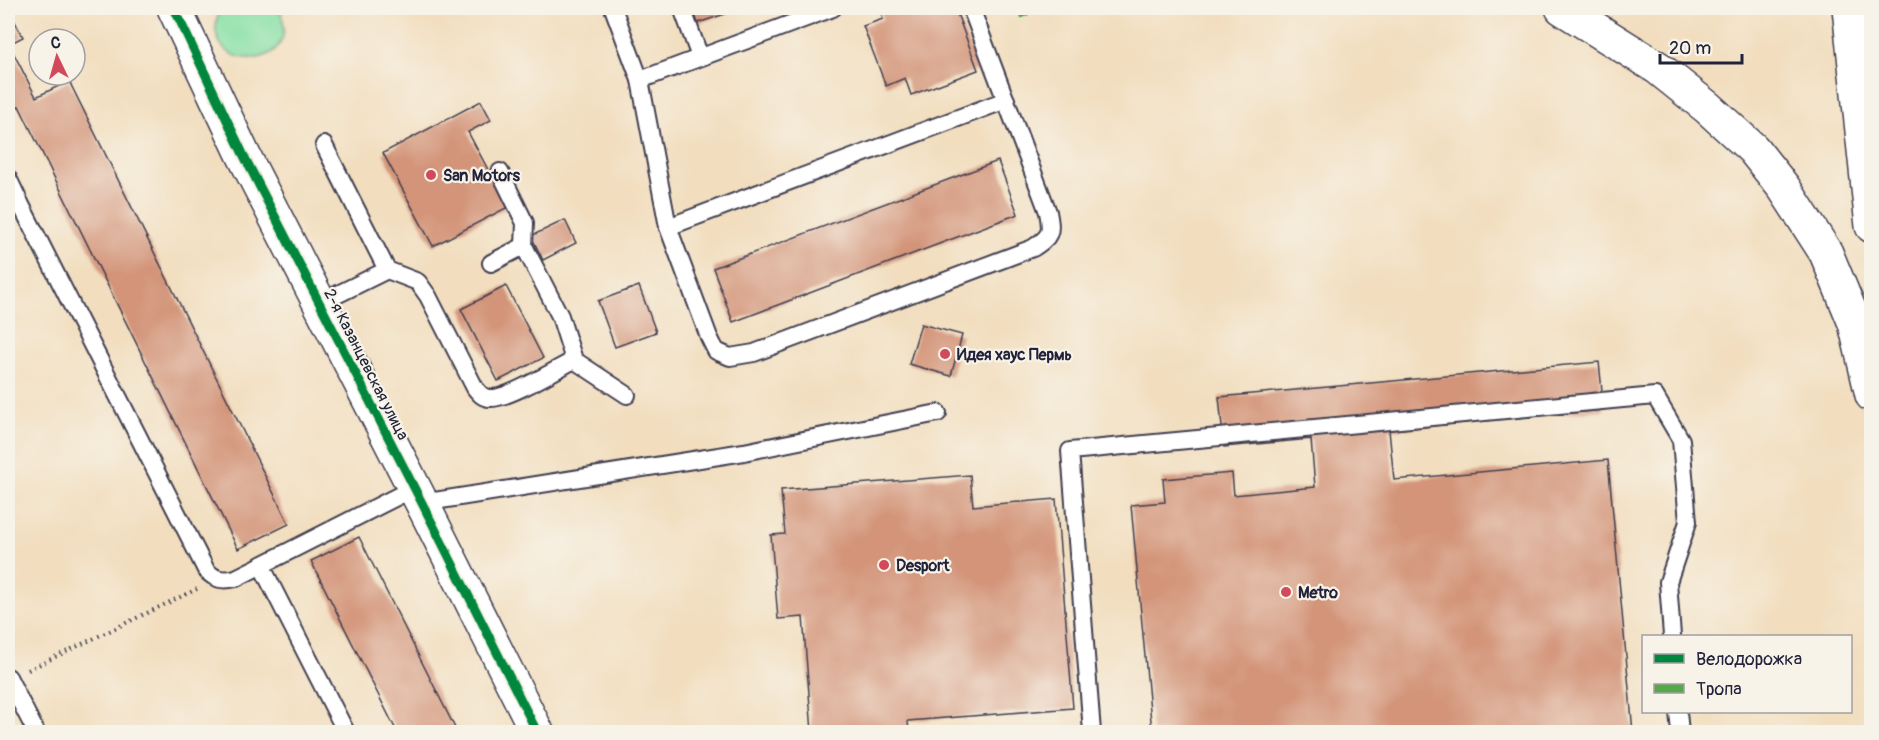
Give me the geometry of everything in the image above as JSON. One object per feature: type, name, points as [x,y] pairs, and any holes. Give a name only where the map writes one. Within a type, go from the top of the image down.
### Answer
[{"type":"main road","name":"2-я Казанцевская улица","points":[[174,8],[243,154],[537,732]]},
{"type":"main road","points":[[1562,8],[1658,68],[1708,108],[1753,149],[1784,188],[1826,253],[1855,323],[1872,395]]},
{"type":"main road","points":[[1850,8],[1872,226]]},
{"type":"lane","points":[[613,8],[640,80],[668,227],[709,338],[716,351],[730,357],[754,353],[1034,248],[1047,239],[1051,228],[1048,212],[971,8]]},
{"type":"lane","points":[[682,8],[700,57]]},
{"type":"lane","points":[[640,80],[833,8]]},
{"type":"lane","points":[[668,227],[1006,100]]},
{"type":"lane","points":[[324,145],[387,270],[418,282],[428,296],[475,388],[482,396],[492,399],[507,394],[574,360]]},
{"type":"lane","points":[[500,172],[525,223],[524,246],[560,316],[574,360],[627,395]]},
{"type":"lane","points":[[8,178],[14,206],[206,570],[212,577],[223,580],[236,578],[418,495],[744,452],[938,413]]},
{"type":"lane","points":[[491,263],[524,246]]},
{"type":"lane","points":[[320,303],[387,270]]},
{"type":"lane","points":[[1092,732],[1070,451],[1655,396],[1681,440],[1688,522],[1668,582],[1672,635]]},
{"type":"lane","points":[[261,565],[346,732]]},
{"type":"lane","points":[[8,679],[36,732]]},
{"type":"lane","points":[[1678,713],[1680,732]]},
{"type":"path","points":[[8,679],[193,592],[212,577]]},
{"type":"green space","points":[[221,8],[279,8],[284,30],[278,46],[265,55],[250,58],[234,55],[221,45],[216,29]]},
{"type":"building","points":[[693,8],[723,8],[725,14],[698,23]]},
{"type":"building","points":[[885,8],[955,8],[978,70],[911,95],[905,78],[886,86],[863,26],[883,19],[880,10]]},
{"type":"building","points":[[12,16],[23,37],[9,44],[27,79],[27,87],[31,87],[36,97],[57,87],[72,87],[289,524],[238,549],[19,106],[8,111],[8,18]]},
{"type":"building","points":[[481,101],[491,120],[468,132],[508,207],[433,246],[383,153]]},
{"type":"building","points":[[998,161],[1018,214],[733,322],[713,268]]},
{"type":"building","points":[[565,220],[576,243],[543,260],[531,236]]},
{"type":"building","points":[[506,286],[543,358],[498,381],[461,309]]},
{"type":"building","points":[[639,286],[656,332],[615,347],[598,301]]},
{"type":"building","points":[[921,324],[962,335],[951,376],[909,364]]},
{"type":"building","points":[[1599,362],[1604,410],[1389,430],[1394,480],[1608,460],[1633,732],[1152,732],[1131,505],[1165,502],[1163,479],[1232,473],[1234,495],[1315,487],[1311,439],[1224,447],[1219,397]]},
{"type":"building","points":[[970,475],[973,506],[1056,499],[1073,708],[908,721],[909,732],[812,732],[803,617],[778,619],[771,535],[785,534],[781,490]]},
{"type":"building","points":[[359,537],[457,732],[397,732],[311,561]]},
{"type":"marked path","points":[[1021,8],[1025,17]]},
{"type":"cycle path","points":[[174,8],[243,154],[537,732]]},
{"type":"place","name":"San Motors","points":[[431,175]]},
{"type":"place","name":"Идея хаус Пермь","points":[[945,354]]},
{"type":"place","name":"Desport","points":[[884,565]]},
{"type":"place","name":"Metro","points":[[1286,592]]}]
